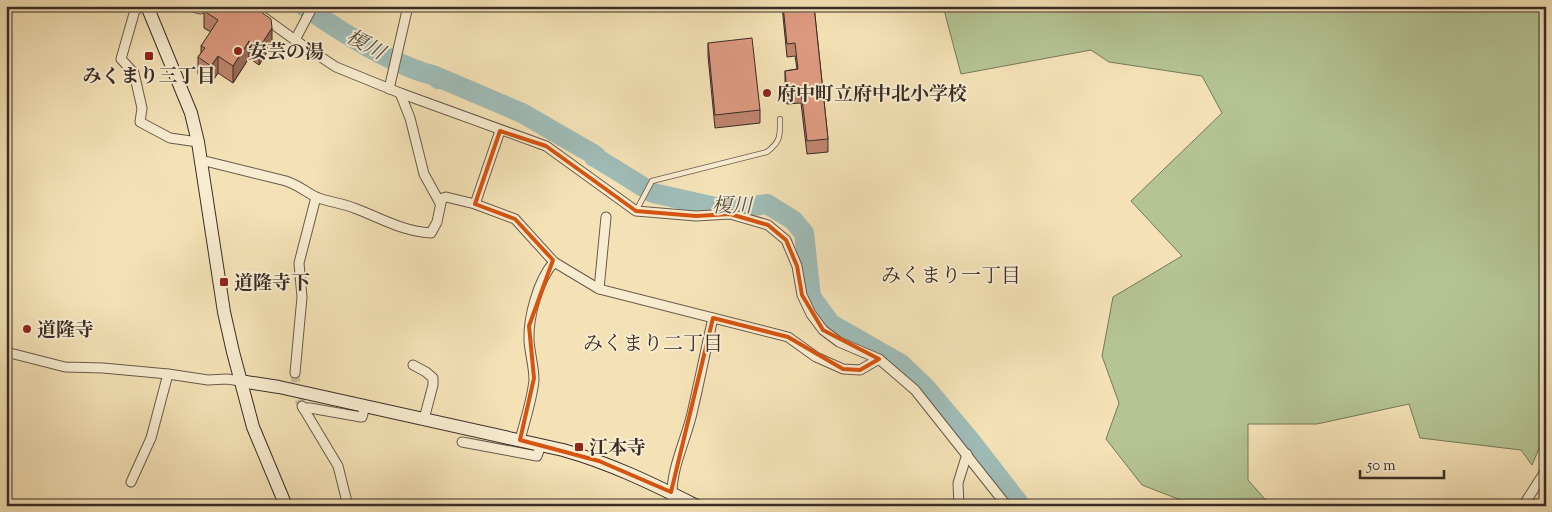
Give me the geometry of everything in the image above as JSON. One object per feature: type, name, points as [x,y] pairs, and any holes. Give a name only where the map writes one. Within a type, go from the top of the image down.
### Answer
[{"type":"street","points":[[143,6],[135,10],[121,59],[134,73],[142,108],[140,122],[170,138],[198,142]]},
{"type":"street","points":[[147,6],[191,113],[201,160],[224,312],[240,381],[254,427],[286,506]]},
{"type":"street","points":[[188,6],[200,9],[210,6]]},
{"type":"street","points":[[248,6],[294,40],[336,67],[389,89],[546,146],[636,211],[696,216],[730,214],[768,225],[786,240],[797,266],[802,295],[811,314],[823,330],[839,342],[879,359],[915,390],[1007,506]]},
{"type":"street","points":[[294,40],[313,6]]},
{"type":"street","points":[[389,89],[408,6]]},
{"type":"street","points":[[400,93],[410,118],[424,174],[440,203]]},
{"type":"street","points":[[475,204],[500,130]]},
{"type":"street","points":[[201,160],[286,181],[298,185],[316,197],[343,204],[392,225],[417,232],[431,233],[437,222],[442,198],[446,197],[475,204],[515,220],[554,262],[599,289],[788,337],[816,357],[843,369],[860,370],[879,359]]},
{"type":"street","points":[[295,373],[302,297],[299,264],[316,197]]},
{"type":"street","points":[[599,289],[606,217]]},
{"type":"street","points":[[520,440],[534,378],[529,326],[543,279],[554,262]]},
{"type":"street","points":[[673,506],[670,492],[693,410],[699,375],[713,318]]},
{"type":"street","points":[[6,352],[65,367],[102,368],[168,374],[208,380],[227,379],[279,387],[520,440],[599,461],[698,506]]},
{"type":"street","points":[[413,365],[433,378],[424,419]]},
{"type":"street","points":[[131,482],[150,438],[168,374]]},
{"type":"street","points":[[348,506],[338,466],[303,407],[362,417],[365,406]]},
{"type":"street","points":[[462,442],[533,456],[538,456],[541,445]]},
{"type":"street","points":[[959,506],[958,483],[967,454]]},
{"type":"street","points":[[1522,506],[1546,470]]},
{"type":"lane","points":[[636,211],[652,181],[767,152],[780,137],[780,119]]},
{"type":"highlighted area","points":[[500,131],[546,146],[636,211],[696,216],[730,214],[768,225],[786,240],[797,266],[802,295],[823,330],[879,359],[860,370],[843,369],[788,337],[713,318],[671,492],[599,461],[520,440],[534,378],[529,326],[553,260],[515,219],[475,204]]},
{"type":"green space","points":[[943,6],[1546,6],[1546,396],[1543,398],[1546,432],[1532,465],[1521,450],[1420,438],[1409,404],[1317,424],[1248,424],[1248,480],[1271,506],[1196,506],[1142,485],[1106,439],[1119,403],[1102,356],[1113,297],[1182,256],[1131,201],[1222,113],[1202,76],[1109,62],[1091,50],[961,74]]},
{"type":"building","name":"安芸の湯","points":[[207,6],[253,6],[271,19],[272,28],[259,48],[249,41],[233,66],[218,56],[211,66],[198,57],[205,48],[201,46],[218,20],[204,11]]},
{"type":"building","points":[[783,6],[814,6],[828,139],[807,141],[801,90],[787,91],[785,71],[798,69],[795,43],[787,44]]},
{"type":"building","points":[[752,38],[760,110],[715,115],[708,43]]},
{"type":"waterway","name":"榎川","points":[[304,6],[351,37],[385,56],[522,113],[593,154],[594,157],[596,156],[653,193],[720,208],[738,208],[767,204],[793,220],[804,233],[811,297],[831,324],[901,364],[926,388],[969,439],[1021,506]]},
{"type":"tunnel","points":[[295,373],[297,396],[302,406]]},
{"type":"place","name":"安芸の湯","points":[[238,51]]},
{"type":"place","name":"みくまり三丁目","points":[[149,56]]},
{"type":"place","name":"府中町立府中北小学校","points":[[767,93]]},
{"type":"place","name":"道隆寺下","points":[[224,282]]},
{"type":"place","name":"道隆寺","points":[[27,329]]},
{"type":"place","name":"江本寺","points":[[579,447]]},
{"type":"district","name":"みくまり一丁目","points":[[951,275]]},
{"type":"district","name":"みくまり二丁目","points":[[653,343]]}]
